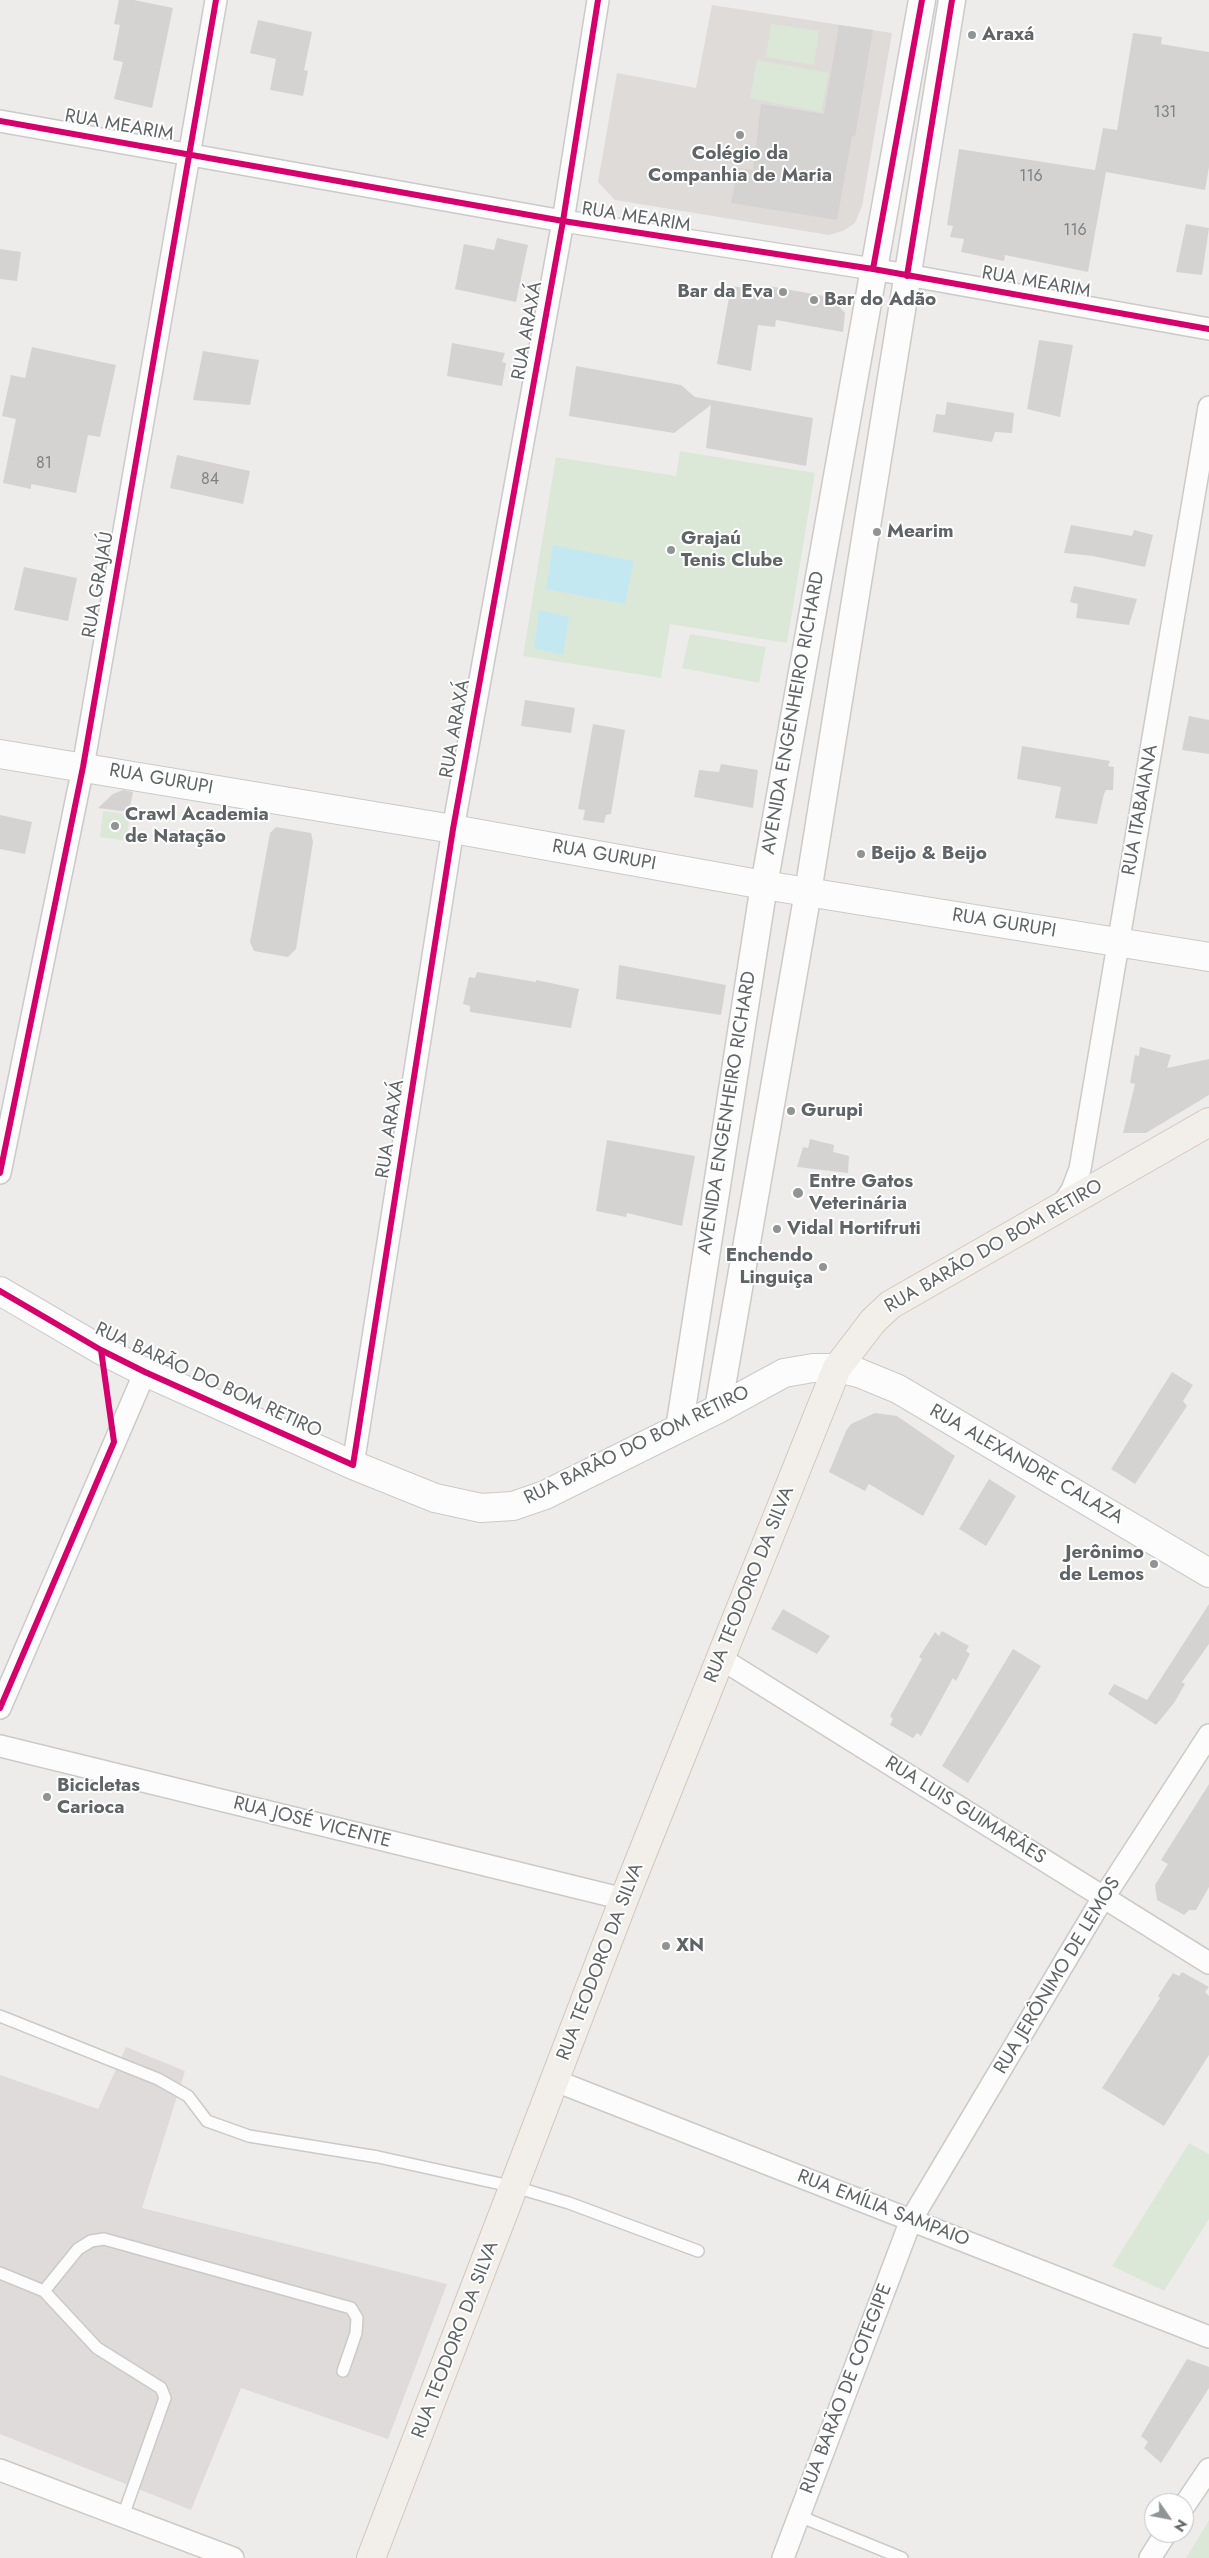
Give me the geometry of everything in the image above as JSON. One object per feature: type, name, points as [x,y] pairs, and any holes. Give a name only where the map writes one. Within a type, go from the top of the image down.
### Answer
[{"type":"main road","name":"RUA GURUPI","points":[[0,754],[453,829],[764,885],[1209,958]]},
{"type":"main road","name":"RUA BARÃO DO BOM RETIRO","points":[[0,1291],[101,1350],[145,1372],[354,1466],[435,1498],[480,1508],[513,1506],[544,1495],[679,1429],[784,1372],[813,1368],[837,1368],[873,1321],[890,1306],[1209,1122]]},
{"type":"main road","name":"RUA ALEXANDRE CALAZA","points":[[837,1368],[881,1380],[898,1389],[1209,1573]]},
{"type":"main road","name":"RUA TEODORO DA SILVA","points":[[371,2558],[556,2081],[624,1899],[837,1368]]},
{"type":"street","name":"RUA GRAJAÚ","points":[[0,1173],[83,767],[216,0]]},
{"type":"street","name":"RUA ARAXÁ","points":[[354,1466],[453,829],[563,221],[598,0]]},
{"type":"street","name":"AVENIDA ENGENHEIRO RICHARD","points":[[679,1429],[764,885],[922,0]]},
{"type":"street","name":"AVENIDA ENGENHEIRO RICHARD","points":[[718,1409],[808,892],[952,0]]},
{"type":"street","name":"RUA MEARIM","points":[[0,121],[563,221],[873,269],[1209,329]]},
{"type":"street","name":"RUA ITABAIANA","points":[[1060,1208],[1072,1190],[1080,1168],[1209,407]]},
{"type":"street","points":[[0,1708],[145,1372]]},
{"type":"street","name":"RUA LUIS GUIMARÃES","points":[[720,1658],[1209,1963]]},
{"type":"street","name":"RUA JERÔNIMO DE LEMOS","points":[[911,2220],[1104,1898],[1209,1735]]},
{"type":"street","name":"RUA JOSÉ VICENTE","points":[[0,1746],[624,1899]]},
{"type":"street","name":"RUA EMÍLIA SAMPAIO","points":[[556,2081],[1209,2338]]},
{"type":"street","name":"RUA BARÃO DE COTEGIPE","points":[[783,2558],[911,2220]]},
{"type":"street","points":[[1193,2493],[1209,2469]]},
{"type":"street","points":[[0,2470],[233,2558]]},
{"type":"street","points":[[1150,2558],[1160,2543]]},
{"type":"lane","points":[[0,2016],[158,2079],[188,2096],[208,2121],[249,2136],[378,2157],[515,2187],[569,2203],[698,2251]]},
{"type":"lane","points":[[44,2291],[78,2249],[91,2240],[104,2239],[351,2308],[357,2318],[357,2326],[344,2370]]},
{"type":"lane","points":[[0,2273],[44,2291],[97,2348],[153,2381],[161,2388],[165,2398],[123,2516]]},
{"type":"lane","points":[[799,2516],[902,2558]]},
{"type":"shaded area","name":"Colégio da Companhia de Maria","points":[[712,5],[892,33],[862,206],[855,223],[843,231],[829,235],[615,200],[598,182],[617,73],[696,88]]},
{"type":"shaded area","points":[[126,2047],[185,2071],[142,2208],[447,2284],[388,2439],[241,2388],[191,2510],[0,2434],[0,2075],[98,2109]]},
{"type":"green space","points":[[771,24],[819,31],[814,65],[766,57]]},
{"type":"green space","points":[[757,60],[829,73],[821,112],[750,98]]},
{"type":"green space","name":"Grajaú Tenis Clube","points":[[680,451],[815,473],[787,643],[670,624],[661,678],[523,656],[556,457],[676,476]]},
{"type":"green space","points":[[690,634],[766,647],[759,683],[682,668]]},
{"type":"green space","name":"Crawl Academia de Natação","points":[[103,811],[130,815],[126,841],[100,837]]},
{"type":"green space","points":[[1189,2143],[1209,2154],[1209,2219],[1164,2291],[1112,2266]]},
{"type":"green space","points":[[1209,2520],[1209,2558],[1186,2558]]},
{"type":"water","points":[[553,545],[634,561],[625,604],[546,589]]},
{"type":"water","points":[[539,610],[569,617],[563,655],[534,648]]},
{"type":"building","points":[[119,0],[134,0],[173,8],[152,108],[114,99],[123,62],[113,60],[120,25],[114,24]]},
{"type":"building","points":[[258,20],[312,32],[304,70],[308,71],[303,96],[270,90],[276,59],[250,53]]},
{"type":"building","points":[[839,25],[873,30],[855,137],[852,136],[837,220],[731,203],[738,168],[753,170],[761,104],[824,114]]},
{"type":"building","points":[[1133,33],[1162,37],[1161,44],[1209,52],[1209,167],[1205,190],[1106,172],[1088,272],[1005,255],[1004,261],[961,252],[964,239],[950,237],[953,226],[947,225],[959,149],[1095,170],[1103,128],[1117,130]]},
{"type":"building","points":[[1186,224],[1209,228],[1202,275],[1176,272]]},
{"type":"building","points":[[497,238],[528,245],[516,302],[455,289],[464,244],[494,250]]},
{"type":"building","points":[[0,249],[21,252],[17,281],[0,279]]},
{"type":"building","points":[[731,286],[768,291],[769,286],[824,296],[833,300],[845,313],[843,332],[776,320],[775,327],[758,325],[751,371],[717,364]]},
{"type":"building","points":[[1039,340],[1073,345],[1060,417],[1027,409]]},
{"type":"building","points":[[452,343],[505,353],[502,362],[506,363],[502,386],[447,376]]},
{"type":"building","points":[[32,347],[116,365],[100,437],[88,435],[76,493],[31,484],[31,489],[3,483],[16,419],[2,416],[11,375],[25,378]]},
{"type":"building","points":[[203,351],[259,360],[250,405],[193,400]]},
{"type":"building","points":[[576,366],[681,385],[695,397],[813,418],[806,466],[706,448],[711,405],[674,433],[569,416]]},
{"type":"building","points":[[947,402],[1014,413],[1012,433],[995,432],[992,442],[933,432],[936,414],[945,415]]},
{"type":"building","points":[[177,455],[250,471],[243,504],[170,488]]},
{"type":"building","points":[[1071,525],[1132,536],[1134,530],[1153,535],[1145,567],[1093,556],[1064,553]]},
{"type":"building","points":[[24,567],[77,578],[68,621],[14,610]]},
{"type":"building","points":[[1074,586],[1137,599],[1129,625],[1076,618],[1078,604],[1070,602]]},
{"type":"building","points":[[525,700],[575,708],[571,733],[521,726]]},
{"type":"building","points":[[1189,716],[1209,720],[1209,754],[1182,750]]},
{"type":"building","points":[[593,724],[625,730],[611,814],[606,815],[604,823],[583,820],[585,810],[578,809]]},
{"type":"building","points":[[1022,746],[1110,761],[1108,766],[1114,767],[1113,790],[1106,790],[1104,794],[1097,824],[1055,818],[1061,787],[1017,779]]},
{"type":"building","points":[[721,764],[758,770],[753,808],[694,797],[699,770],[719,772]]},
{"type":"building","points":[[123,790],[133,792],[129,812],[98,808],[113,794]]},
{"type":"building","points":[[0,815],[32,822],[25,854],[0,849]]},
{"type":"building","points":[[276,827],[311,833],[313,842],[296,949],[288,957],[254,951],[250,942],[270,833]]},
{"type":"building","points":[[619,965],[726,985],[721,1015],[616,999]]},
{"type":"building","points":[[477,972],[536,982],[536,980],[579,989],[571,1028],[470,1012],[470,1006],[463,1004],[469,977],[475,978]]},
{"type":"building","points":[[1140,1047],[1171,1055],[1167,1068],[1209,1059],[1209,1095],[1146,1133],[1123,1133],[1135,1084],[1130,1083],[1135,1055],[1139,1056]]},
{"type":"building","points":[[810,1139],[834,1145],[833,1152],[849,1156],[848,1173],[797,1167],[803,1147],[808,1148]]},
{"type":"building","points":[[607,1140],[695,1156],[682,1226],[627,1213],[626,1217],[596,1211]]},
{"type":"building","points":[[1172,1372],[1193,1385],[1183,1401],[1187,1406],[1135,1484],[1111,1469]]},
{"type":"building","points":[[875,1413],[897,1416],[955,1456],[923,1516],[869,1484],[865,1491],[829,1472],[846,1431],[851,1424]]},
{"type":"building","points":[[989,1479],[1016,1496],[986,1546],[959,1529]]},
{"type":"building","points":[[1209,1604],[1209,1644],[1182,1682],[1185,1684],[1174,1703],[1156,1725],[1108,1694],[1114,1684],[1147,1700]]},
{"type":"building","points":[[783,1609],[830,1636],[817,1654],[771,1629]]},
{"type":"building","points":[[942,1631],[969,1646],[966,1651],[970,1654],[956,1681],[953,1678],[921,1736],[917,1733],[913,1738],[890,1725],[893,1719],[890,1716],[922,1659],[919,1657],[935,1632],[939,1636]]},
{"type":"building","points":[[1013,1649],[1041,1666],[968,1783],[942,1766]]},
{"type":"building","points":[[1209,1784],[1209,1887],[1196,1910],[1189,1910],[1184,1915],[1157,1900],[1155,1885],[1168,1864],[1161,1860]]},
{"type":"building","points":[[1182,1972],[1209,1987],[1205,1992],[1209,1996],[1209,2055],[1164,2126],[1102,2088],[1160,1998],[1158,1996],[1173,1973],[1179,1976]]},
{"type":"building","points":[[1187,2359],[1209,2367],[1209,2388],[1161,2463],[1144,2448],[1148,2442],[1141,2436]]},
{"type":"cycle path","points":[[0,1173],[83,767],[216,0]]},
{"type":"cycle path","points":[[0,1291],[101,1350],[145,1372],[353,1465],[453,829],[563,221],[598,0]]},
{"type":"cycle path","points":[[873,269],[922,0]]},
{"type":"cycle path","points":[[907,276],[952,0]]},
{"type":"cycle path","points":[[0,121],[563,221],[873,269],[1209,329]]},
{"type":"cycle path","points":[[0,1708],[114,1442],[101,1350]]},
{"type":"place","name":"Araxá","points":[[972,35]]},
{"type":"place","name":"Colégio da Companhia de Maria","points":[[740,135]]},
{"type":"place","name":"Bar da Eva","points":[[783,292]]},
{"type":"place","name":"Bar do Adão","points":[[814,300]]},
{"type":"place","name":"Mearim","points":[[877,532]]},
{"type":"place","name":"Grajaú Tenis Clube","points":[[671,550]]},
{"type":"place","name":"Crawl Academia de Natação","points":[[115,826]]},
{"type":"place","name":"Beijo & Beijo","points":[[861,854]]},
{"type":"place","name":"Gurupi","points":[[791,1111]]},
{"type":"place","name":"Entre Gatos Veterinária","points":[[798,1193]]},
{"type":"place","name":"Vidal Hortifruti","points":[[777,1229]]},
{"type":"place","name":"Enchendo Linguiça","points":[[823,1267]]},
{"type":"place","name":"Jerônimo de Lemos","points":[[1154,1564]]},
{"type":"place","name":"Bicicletas Carioca","points":[[47,1797]]},
{"type":"place","name":"XN","points":[[666,1946]]}]
